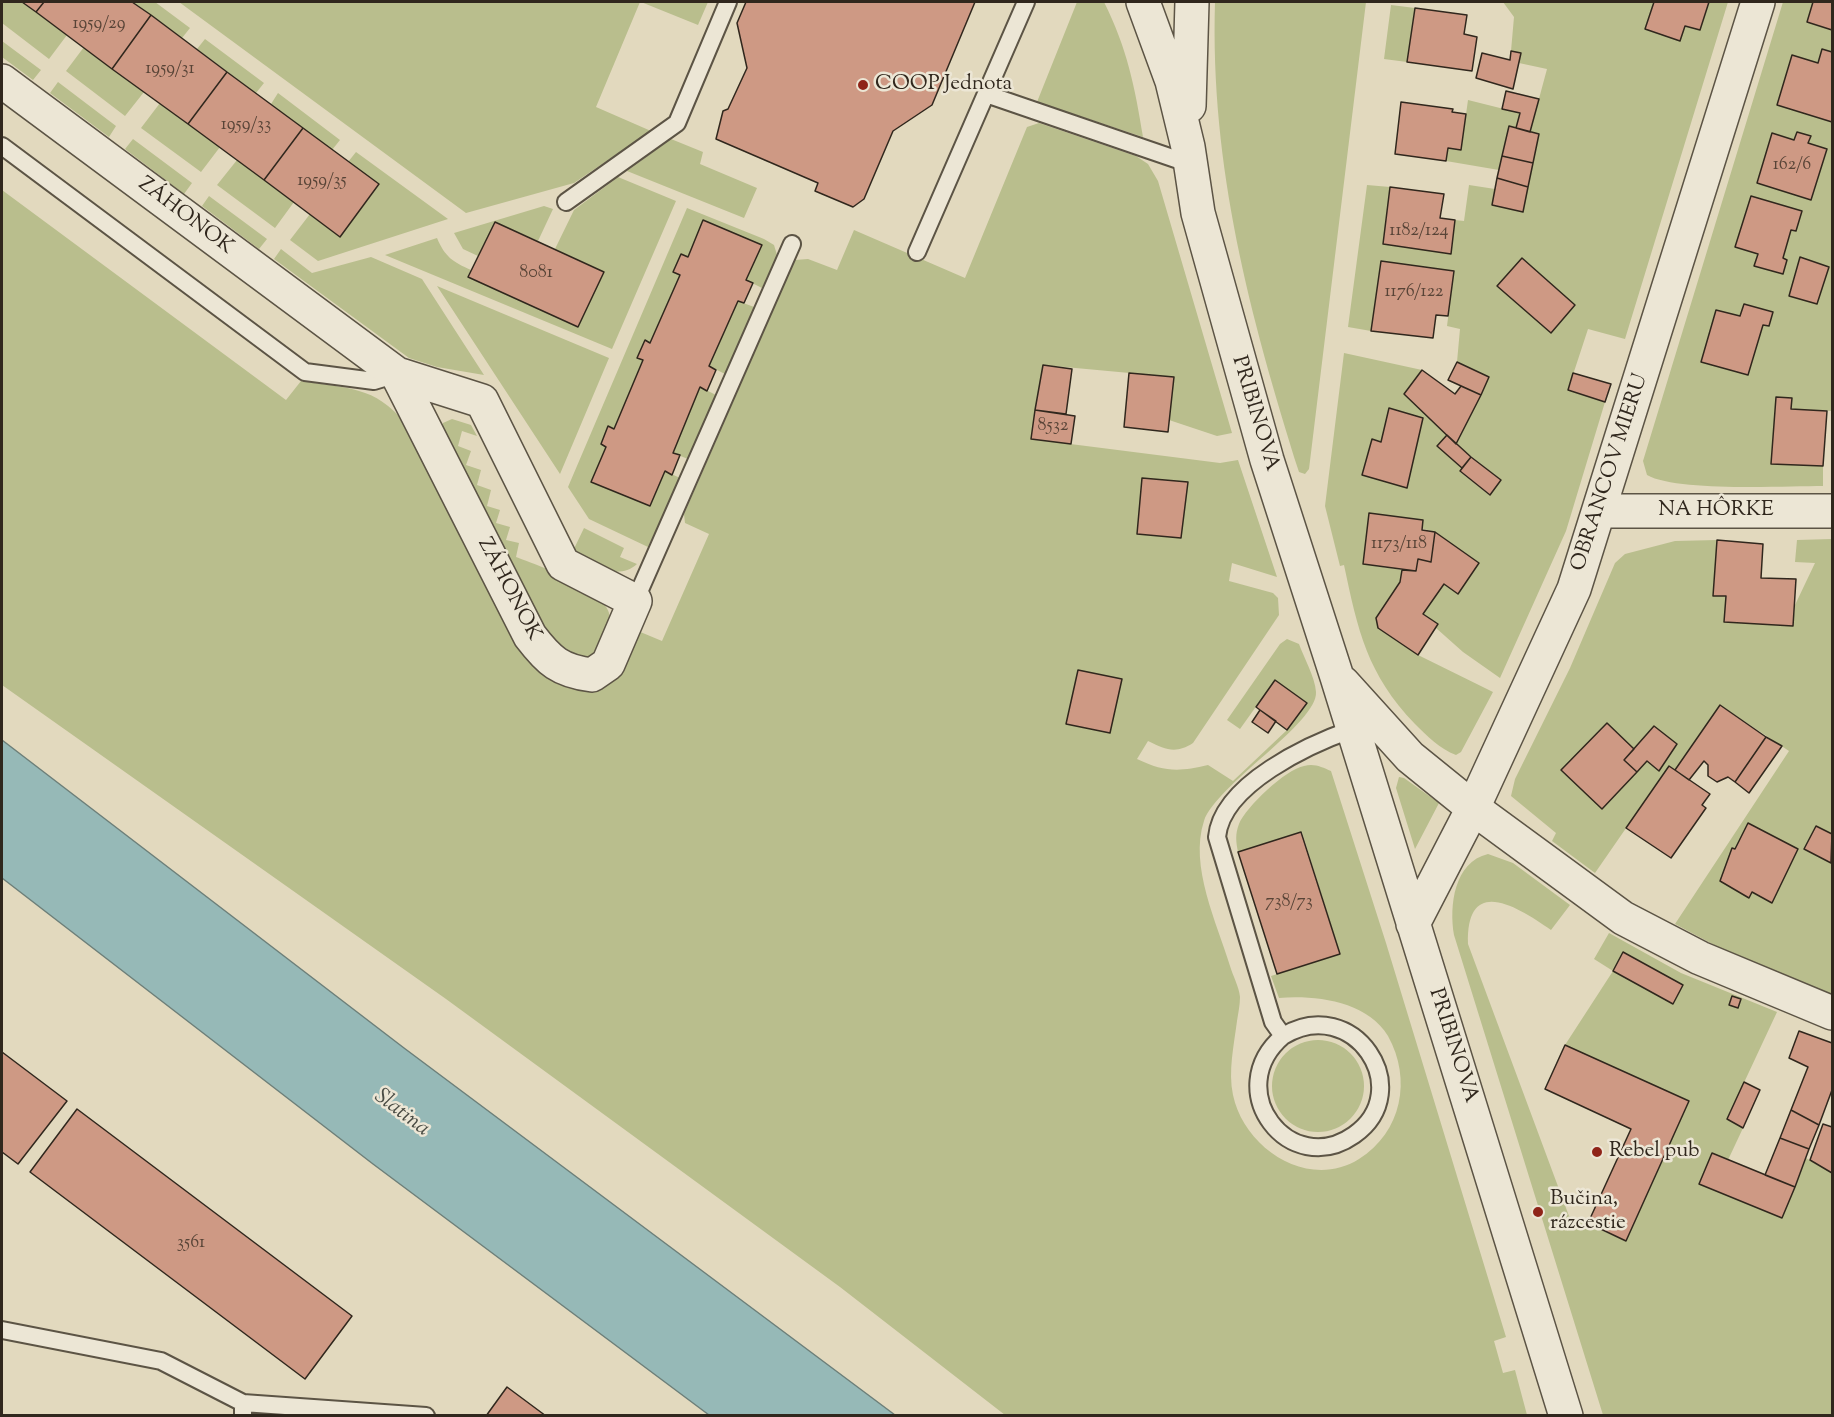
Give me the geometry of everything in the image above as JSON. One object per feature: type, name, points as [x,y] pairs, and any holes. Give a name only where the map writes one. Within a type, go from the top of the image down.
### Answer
[{"type":"street","name":"PRIBINOVA","points":[[1143,2],[1172,81],[1189,155],[1198,213],[1234,348],[1566,1416]]},
{"type":"street","name":"PRIBINOVA","points":[[1189,155],[1192,2]]},
{"type":"street","name":"OBRANCOV MIERU","points":[[1413,924],[1473,808],[1574,590],[1758,2]]},
{"type":"street","name":"ZÁHONOK","points":[[2,81],[398,374],[482,401],[563,564],[635,601],[608,664],[592,675],[569,673],[546,657],[530,636],[398,374]]},
{"type":"street","name":"NA HÔRKE","points":[[1600,511],[1833,511]]},
{"type":"street","name":"PRIBINOVA","points":[[1337,677],[1410,757],[1473,808],[1623,918],[1700,958],[1833,1013]]},
{"type":"lane","points":[[566,202],[677,123],[728,2]]},
{"type":"lane","points":[[917,252],[1026,2]]},
{"type":"lane","points":[[986,94],[1189,155]]},
{"type":"lane","points":[[2,146],[305,372],[374,381],[398,374]]},
{"type":"lane","points":[[635,601],[792,244]]},
{"type":"lane","points":[[1283,1036],[1272,1022],[1219,850],[1218,828],[1226,813],[1246,788],[1303,750],[1353,729]]},
{"type":"lane","points":[[1324,1024],[1348,1032],[1372,1055],[1379,1074],[1378,1099],[1367,1123],[1352,1137],[1327,1146],[1304,1145],[1281,1134],[1268,1120],[1258,1096],[1258,1075],[1268,1050],[1283,1036],[1305,1026],[1324,1024]]},
{"type":"lane","points":[[2,1330],[160,1361],[243,1409],[426,1416]]},
{"type":"green space","points":[[2,2],[22,2],[67,35],[49,59],[2,23]]},
{"type":"green space","points":[[132,2],[155,2],[190,28],[182,38]]},
{"type":"green space","points":[[179,2],[640,2],[596,107],[651,131],[574,183],[466,213]]},
{"type":"green space","points":[[641,2],[708,2],[698,25]]},
{"type":"green space","points":[[1077,2],[1104,2],[1119,35],[1129,68],[1143,137],[1037,102]]},
{"type":"green space","points":[[1215,2],[1366,2],[1309,469],[1305,474],[1299,472],[1264,356],[1237,240],[1226,182],[1219,123],[1215,63]]},
{"type":"green space","points":[[1503,2],[1654,2],[1645,29],[1680,41],[1685,26],[1700,30],[1709,2],[1728,2],[1625,339],[1588,329],[1568,390],[1605,402],[1566,531],[1500,678],[1463,652],[1436,628],[1438,624],[1423,614],[1444,584],[1459,593],[1479,563],[1435,532],[1369,514],[1363,564],[1402,570],[1400,582],[1376,618],[1378,628],[1418,655],[1493,692],[1461,752],[1456,755],[1439,746],[1415,724],[1399,706],[1375,669],[1354,611],[1344,565],[1340,566],[1325,506],[1344,353],[1422,370],[1404,394],[1447,435],[1438,446],[1462,468],[1460,472],[1489,495],[1501,480],[1456,444],[1489,377],[1457,362],[1460,329],[1447,326],[1454,271],[1381,261],[1371,331],[1348,327],[1367,185],[1390,187],[1383,244],[1451,253],[1455,220],[1464,221],[1469,185],[1495,189],[1492,205],[1523,212],[1539,134],[1530,132],[1547,69],[1519,63],[1521,54],[1511,51],[1514,17]]},
{"type":"green space","points":[[1783,2],[1832,2],[1832,411],[1791,409],[1792,398],[1776,397],[1771,463],[1823,466],[1823,486],[1732,487],[1682,484],[1662,480],[1647,475],[1643,461]]},
{"type":"green space","points":[[1391,5],[1415,8],[1407,62],[1384,59]]},
{"type":"green space","points":[[205,39],[264,83],[256,93],[197,49]]},
{"type":"green space","points":[[2,41],[41,70],[33,80],[2,57]]},
{"type":"green space","points":[[84,47],[144,92],[125,116],[66,71]]},
{"type":"green space","points":[[58,82],[116,126],[109,137],[50,93]]},
{"type":"green space","points":[[278,93],[340,140],[332,150],[271,104]]},
{"type":"green space","points":[[1468,100],[1520,113],[1516,128],[1509,127],[1499,170],[1446,161],[1448,148],[1461,150]]},
{"type":"green space","points":[[160,103],[220,147],[201,172],[141,128]]},
{"type":"green space","points":[[1039,123],[1136,156],[1148,164],[1158,181],[1232,433],[1217,436],[1169,420],[1173,377],[1043,365],[1031,439],[1220,463],[1238,460],[1277,577],[1232,563],[1229,581],[1273,593],[1278,598],[1279,615],[1193,743],[1181,749],[1171,750],[1148,741],[1137,759],[1172,770],[1208,765],[1233,781],[1287,730],[1307,703],[1275,680],[1240,729],[1227,720],[1280,644],[1287,639],[1299,644],[1315,686],[1316,692],[1312,705],[1301,720],[1212,806],[1204,821],[1200,838],[1200,857],[1206,894],[1240,997],[1231,1077],[1233,1095],[1239,1114],[1250,1132],[1264,1147],[1281,1159],[1300,1167],[1319,1170],[1339,1168],[1359,1159],[1374,1148],[1393,1120],[1399,1104],[1400,1070],[1388,1036],[1379,1024],[1354,1008],[1324,999],[1279,998],[1271,976],[1340,954],[1302,832],[1238,852],[1236,838],[1239,824],[1258,799],[1277,781],[1296,769],[1308,765],[1318,766],[1331,771],[1506,1337],[1494,1341],[1503,1373],[1515,1370],[1527,1415],[1005,1415],[840,1287],[446,999],[2,685],[2,190],[286,400],[301,381],[359,391],[371,395],[394,411],[406,424],[525,653],[597,689],[605,685],[618,672],[638,631],[662,641],[709,534],[685,523],[684,514],[795,260],[808,259],[837,270],[854,230],[965,278],[1027,127]]},
{"type":"green space","points":[[133,139],[192,183],[184,194],[125,149]]},
{"type":"green space","points":[[671,139],[703,152],[700,164],[757,188],[744,218],[627,171]]},
{"type":"green space","points":[[356,152],[448,219],[318,261],[290,240],[310,214],[340,237],[379,185],[348,162]]},
{"type":"green space","points":[[237,160],[294,202],[275,228],[217,185]]},
{"type":"green space","points":[[618,177],[676,201],[612,349],[385,255],[437,238],[450,258],[471,270],[468,276],[577,327],[604,272],[555,249],[574,210]]},
{"type":"green space","points":[[209,196],[267,239],[259,249],[202,206]]},
{"type":"green space","points":[[544,206],[553,209],[538,241],[495,222],[478,256],[463,249],[454,233]]},
{"type":"green space","points":[[687,208],[764,239],[774,245],[777,255],[762,288],[746,280],[761,245],[704,220],[688,257],[681,254],[674,272],[680,275],[650,343],[645,341],[637,358],[643,360],[614,429],[608,427],[601,444],[606,447],[592,482],[650,506],[665,471],[680,478],[648,547],[589,519],[568,487]]},
{"type":"green space","points":[[281,249],[312,273],[371,257],[422,279],[484,375],[437,367],[409,358],[274,259]]},
{"type":"green space","points":[[437,286],[609,358],[560,474]]},
{"type":"green space","points":[[738,301],[754,307],[725,374],[709,366]]},
{"type":"green space","points":[[700,387],[716,395],[688,459],[673,453]]},
{"type":"green space","points":[[452,419],[471,425],[477,436],[462,431],[458,446],[471,451],[466,465],[481,470],[477,485],[491,490],[487,506],[500,510],[496,523],[510,527],[506,540],[519,543],[516,557],[571,580],[598,598],[607,608],[609,623],[601,647],[591,659],[555,652],[441,429],[443,423]]},
{"type":"green space","points":[[584,528],[624,548],[620,557],[637,564],[621,571],[604,570],[571,555]]},
{"type":"green space","points":[[1832,539],[1832,995],[1735,956],[1675,924],[1789,751],[1720,705],[1675,770],[1669,766],[1595,873],[1552,841],[1556,833],[1511,796],[1515,779],[1570,668],[1615,563],[1625,554],[1675,541],[1717,540],[1713,595],[1726,596],[1724,622],[1793,626],[1795,605],[1815,563],[1795,562],[1797,540]]},
{"type":"green space","points":[[1399,777],[1404,778],[1439,803],[1415,849],[1396,788]]},
{"type":"green space","points":[[1488,854],[1513,863],[1570,905],[1551,930],[1510,906],[1496,902],[1485,903],[1475,909],[1470,922],[1468,944],[1569,1216],[1626,1241],[1689,1101],[1565,1045],[1613,971],[1594,959],[1609,933],[1681,973],[1777,1012],[1727,1119],[1743,1128],[1728,1160],[1712,1153],[1699,1183],[1795,1187],[1806,1158],[1832,1173],[1832,1415],[1603,1415],[1454,935],[1452,911],[1456,887],[1461,875],[1477,859]],"holes":[[[1624,952],[1683,985],[1674,1003],[1613,971]]]},
{"type":"green space","points":[[1318,1040],[1336,1044],[1350,1054],[1360,1068],[1364,1086],[1360,1104],[1350,1118],[1336,1128],[1318,1132],[1300,1128],[1286,1118],[1276,1104],[1272,1086],[1276,1068],[1286,1054],[1300,1044]]},
{"type":"water","name":"Slatina","points":[[2,740],[404,1048],[895,1415],[709,1415],[373,1164],[2,878]]},
{"type":"building","points":[[22,2],[44,2],[36,12]]},
{"type":"building","points":[[44,2],[132,2],[151,15],[112,69],[36,12]]},
{"type":"building","points":[[746,2],[975,2],[932,105],[893,131],[864,199],[853,207],[815,191],[818,183],[716,139],[723,111],[728,109],[747,68],[737,23]]},
{"type":"building","points":[[1654,2],[1709,2],[1700,30],[1685,26],[1680,41],[1645,29]]},
{"type":"building","points":[[1813,2],[1832,2],[1832,30],[1807,22]]},
{"type":"building","points":[[1415,8],[1467,15],[1464,34],[1477,37],[1472,71],[1407,62]]},
{"type":"building","points":[[151,15],[227,72],[188,124],[112,69]]},
{"type":"building","points":[[1822,49],[1832,52],[1832,122],[1777,105],[1792,55],[1818,63]]},
{"type":"building","points":[[1511,51],[1521,53],[1513,89],[1476,78],[1482,53],[1510,60]]},
{"type":"building","points":[[227,72],[303,128],[264,180],[188,124]]},
{"type":"building","points":[[1506,91],[1539,99],[1530,132],[1516,128],[1520,113],[1502,109]]},
{"type":"building","points":[[1401,102],[1453,109],[1452,112],[1466,114],[1461,150],[1448,148],[1446,161],[1395,154]]},
{"type":"building","points":[[1509,126],[1539,134],[1533,163],[1502,156]]},
{"type":"building","points":[[303,128],[379,184],[340,237],[264,180]]},
{"type":"building","points":[[1797,132],[1811,136],[1808,143],[1827,149],[1811,200],[1757,183],[1772,133],[1794,140]]},
{"type":"building","points":[[1502,156],[1533,163],[1528,187],[1497,178]]},
{"type":"building","points":[[1497,178],[1528,187],[1523,212],[1492,205]]},
{"type":"building","points":[[1390,187],[1444,194],[1440,218],[1455,220],[1451,254],[1383,244]]},
{"type":"building","points":[[1751,196],[1802,211],[1796,231],[1791,230],[1783,258],[1787,260],[1783,274],[1754,266],[1758,254],[1735,247]]},
{"type":"building","points":[[703,220],[762,245],[746,280],[753,283],[744,303],[738,301],[709,366],[716,370],[707,391],[700,387],[673,453],[680,455],[672,475],[665,471],[650,506],[591,482],[606,447],[601,444],[608,426],[614,429],[643,360],[637,358],[645,340],[650,343],[680,275],[673,272],[681,254],[688,257]]},
{"type":"building","points":[[495,222],[604,272],[578,327],[468,277]]},
{"type":"building","points":[[1800,257],[1829,267],[1817,304],[1789,296]]},
{"type":"building","points":[[1522,258],[1575,305],[1551,333],[1497,286]]},
{"type":"building","points":[[1381,261],[1454,271],[1448,316],[1436,315],[1433,338],[1371,331]]},
{"type":"building","points":[[1744,304],[1773,312],[1769,326],[1763,325],[1748,375],[1701,362],[1716,310],[1740,316]]},
{"type":"building","points":[[1457,362],[1489,377],[1481,395],[1448,380]]},
{"type":"building","points":[[1043,365],[1072,369],[1066,414],[1035,410]]},
{"type":"building","points":[[1422,370],[1455,394],[1461,386],[1481,395],[1456,444],[1404,394]]},
{"type":"building","points":[[1129,373],[1174,377],[1168,432],[1124,427]]},
{"type":"building","points":[[1573,373],[1611,384],[1605,402],[1568,390]]},
{"type":"building","points":[[1776,397],[1792,398],[1791,409],[1827,411],[1823,466],[1771,464]]},
{"type":"building","points":[[1389,408],[1423,418],[1407,488],[1362,475],[1372,439],[1381,442]]},
{"type":"building","points":[[1035,410],[1075,416],[1071,444],[1031,439]]},
{"type":"building","points":[[1447,435],[1471,457],[1462,468],[1437,446]]},
{"type":"building","points":[[1471,457],[1501,480],[1490,495],[1460,471]]},
{"type":"building","points":[[1142,478],[1188,482],[1181,538],[1137,534]]},
{"type":"building","points":[[1369,513],[1423,520],[1422,530],[1435,532],[1431,562],[1418,559],[1416,571],[1363,564]]},
{"type":"building","points":[[1435,532],[1479,563],[1458,594],[1444,584],[1423,614],[1438,624],[1418,655],[1378,628],[1376,618],[1400,582],[1402,570],[1416,571],[1418,559],[1431,562]]},
{"type":"building","points":[[1717,540],[1763,544],[1761,578],[1796,579],[1793,626],[1724,622],[1726,596],[1713,596]]},
{"type":"building","points":[[1078,670],[1122,679],[1110,733],[1066,724]]},
{"type":"building","points":[[1275,680],[1307,703],[1287,730],[1256,707]]},
{"type":"building","points":[[1720,705],[1766,737],[1735,782],[1728,777],[1717,782],[1708,776],[1708,765],[1704,761],[1689,780],[1675,770]]},
{"type":"building","points":[[1260,710],[1276,721],[1268,733],[1252,722]]},
{"type":"building","points":[[1607,723],[1634,749],[1624,760],[1637,772],[1602,809],[1561,770]]},
{"type":"building","points":[[1654,726],[1677,744],[1659,771],[1647,761],[1637,772],[1624,760]]},
{"type":"building","points":[[1766,737],[1782,746],[1749,793],[1735,782]]},
{"type":"building","points":[[1669,766],[1710,794],[1702,805],[1706,808],[1671,858],[1626,828]]},
{"type":"building","points":[[1748,823],[1798,849],[1772,903],[1752,892],[1749,898],[1720,881],[1732,848],[1735,849]]},
{"type":"building","points":[[1816,826],[1832,834],[1831,863],[1804,849]]},
{"type":"building","points":[[1301,832],[1340,954],[1277,974],[1238,852]]},
{"type":"building","points":[[1623,952],[1683,985],[1673,1004],[1613,971]]},
{"type":"building","points":[[1732,996],[1741,999],[1738,1008],[1729,1005]]},
{"type":"building","points":[[1799,1031],[1832,1043],[1832,1090],[1819,1125],[1791,1110],[1808,1067],[1789,1058]]},
{"type":"building","points":[[1565,1045],[1689,1101],[1626,1241],[1588,1223],[1631,1129],[1545,1089]]},
{"type":"building","points":[[2,1052],[67,1101],[18,1164],[2,1152]]},
{"type":"building","points":[[1744,1082],[1760,1090],[1743,1128],[1727,1119]]},
{"type":"building","points":[[77,1109],[352,1316],[305,1379],[30,1172]]},
{"type":"building","points":[[1791,1110],[1819,1125],[1809,1149],[1780,1138]]},
{"type":"building","points":[[1823,1124],[1832,1127],[1832,1173],[1810,1160]]},
{"type":"building","points":[[1780,1138],[1809,1149],[1795,1187],[1765,1175]]},
{"type":"building","points":[[1712,1153],[1795,1187],[1782,1218],[1699,1184]]},
{"type":"building","points":[[507,1387],[546,1416],[486,1416]]},
{"type":"place","name":"COOP Jednota","points":[[863,85]]},
{"type":"place","name":"Rebel pub","points":[[1597,1152]]},
{"type":"place","name":"Bučina, rázcestie","points":[[1538,1212]]}]
